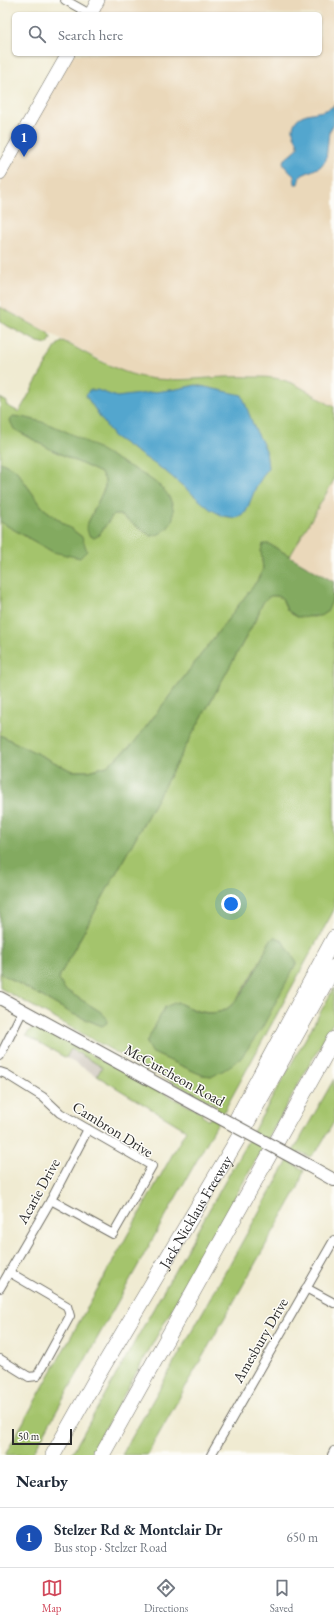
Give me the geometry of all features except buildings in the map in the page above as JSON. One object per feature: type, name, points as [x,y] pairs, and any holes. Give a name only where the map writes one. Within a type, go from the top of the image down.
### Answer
[{"type":"highway","points":[[98,1375],[334,938]]},
{"type":"highway","name":"Jack Nicklaus Freeway","points":[[53,1455],[98,1375],[243,1130],[334,967]]},
{"type":"highway","points":[[102,1455],[334,1039]]},
{"type":"main road","points":[[91,12],[98,0]]},
{"type":"main road","points":[[0,173],[67,56]]},
{"type":"main road","name":"McCutcheon Road","points":[[0,998],[334,1180]]},
{"type":"street","points":[[65,0],[86,12]]},
{"type":"street","points":[[0,1056],[23,1010]]},
{"type":"street","name":"Cambron Drive","points":[[0,1072],[6,1074],[43,1097],[60,1113],[152,1166],[113,1234],[51,1200]]},
{"type":"street","name":"Acarie Drive","points":[[0,1288],[51,1200],[88,1129]]},
{"type":"street","name":"Amesbury Drive","points":[[211,1455],[334,1240]]},
{"type":"street","points":[[0,1360],[29,1377],[37,1376],[70,1316],[66,1306],[9,1272]]},
{"type":"street","points":[[306,1288],[334,1303]]},
{"type":"street","points":[[332,1455],[334,1451]]},
{"type":"shaded area","points":[[98,0],[334,0],[334,407],[287,381],[272,377],[236,376],[155,379],[138,376],[120,370],[0,307],[0,173],[67,56],[322,56],[322,12],[91,12]]},
{"type":"shaded area","points":[[334,480],[334,582],[290,556]]},
{"type":"shaded area","points":[[71,1049],[102,1067],[97,1076],[66,1058]]},
{"type":"green space","points":[[0,307],[48,333],[51,338],[48,344],[38,342],[0,322]]},
{"type":"green space","points":[[63,341],[119,370],[155,379],[179,380],[228,377],[265,377],[278,379],[298,386],[334,407],[334,480],[290,556],[269,544],[261,551],[263,569],[257,581],[133,744],[107,766],[89,771],[72,771],[0,735],[0,521],[53,552],[82,537],[43,508],[15,469],[0,462],[0,398],[7,402],[6,405],[19,412],[57,345]],"holes":[[[23,417],[172,521],[151,536],[120,515],[113,515],[98,536],[86,527],[105,487],[105,480],[101,473],[52,450],[14,429]]]},
{"type":"green space","points":[[13,416],[28,418],[57,427],[97,448],[160,486],[171,500],[173,508],[172,521],[168,527],[163,532],[151,536],[120,515],[113,515],[98,536],[94,538],[89,535],[86,527],[105,487],[105,480],[101,473],[52,450],[14,429],[10,421]]},
{"type":"green space","points":[[0,462],[15,469],[43,508],[82,537],[87,551],[80,558],[53,552],[0,521]]},
{"type":"green space","points":[[263,544],[269,544],[334,582],[332,601],[327,612],[320,616],[297,617],[287,610],[282,598],[272,596],[265,600],[60,975],[59,980],[64,989],[101,1012],[106,1017],[107,1023],[102,1026],[73,1014],[0,973],[0,735],[72,771],[89,771],[107,766],[133,744],[257,581],[263,569],[261,551]]},
{"type":"green space","points":[[334,594],[334,910],[211,1135],[32,1455],[5,1455],[186,1130],[97,1076],[102,1067],[71,1049],[66,1058],[26,1035],[32,1028],[40,1028],[202,1113],[202,1116],[209,1120],[218,1106],[135,1063],[0,988],[0,973],[73,1014],[102,1026],[101,1012],[64,989],[59,980],[60,975],[265,600],[272,596],[282,598],[290,613],[302,617],[315,617],[332,601]],"holes":[[[281,939],[296,962],[213,1076],[202,1075],[151,1052],[177,1002],[193,1009],[210,1013],[222,1011],[229,1007],[243,991],[270,941]]]},
{"type":"green space","points":[[274,937],[281,939],[297,962],[262,1028],[241,1058],[213,1076],[202,1075],[151,1052],[146,1043],[165,1007],[177,1002],[205,1013],[215,1013],[225,1010],[239,997],[257,968],[270,941]]},
{"type":"green space","points":[[334,988],[334,1021],[90,1455],[71,1455]]},
{"type":"green space","points":[[334,1079],[334,1122],[318,1149],[310,1157],[300,1152],[293,1164],[304,1170],[298,1188],[147,1455],[122,1455]]},
{"type":"water","points":[[334,105],[334,124],[329,132],[326,160],[320,167],[300,176],[298,184],[295,184],[294,176],[286,168],[283,161],[298,148],[298,143],[293,131],[295,121],[305,115],[329,109]]},
{"type":"water","points":[[196,385],[242,395],[254,427],[266,450],[268,468],[256,487],[246,512],[236,518],[223,516],[210,509],[165,471],[113,436],[86,396],[89,390],[97,390],[117,397]]},
{"type":"place","name":"Stelzer Rd & Montclair Dr","points":[[24,157]]}]
